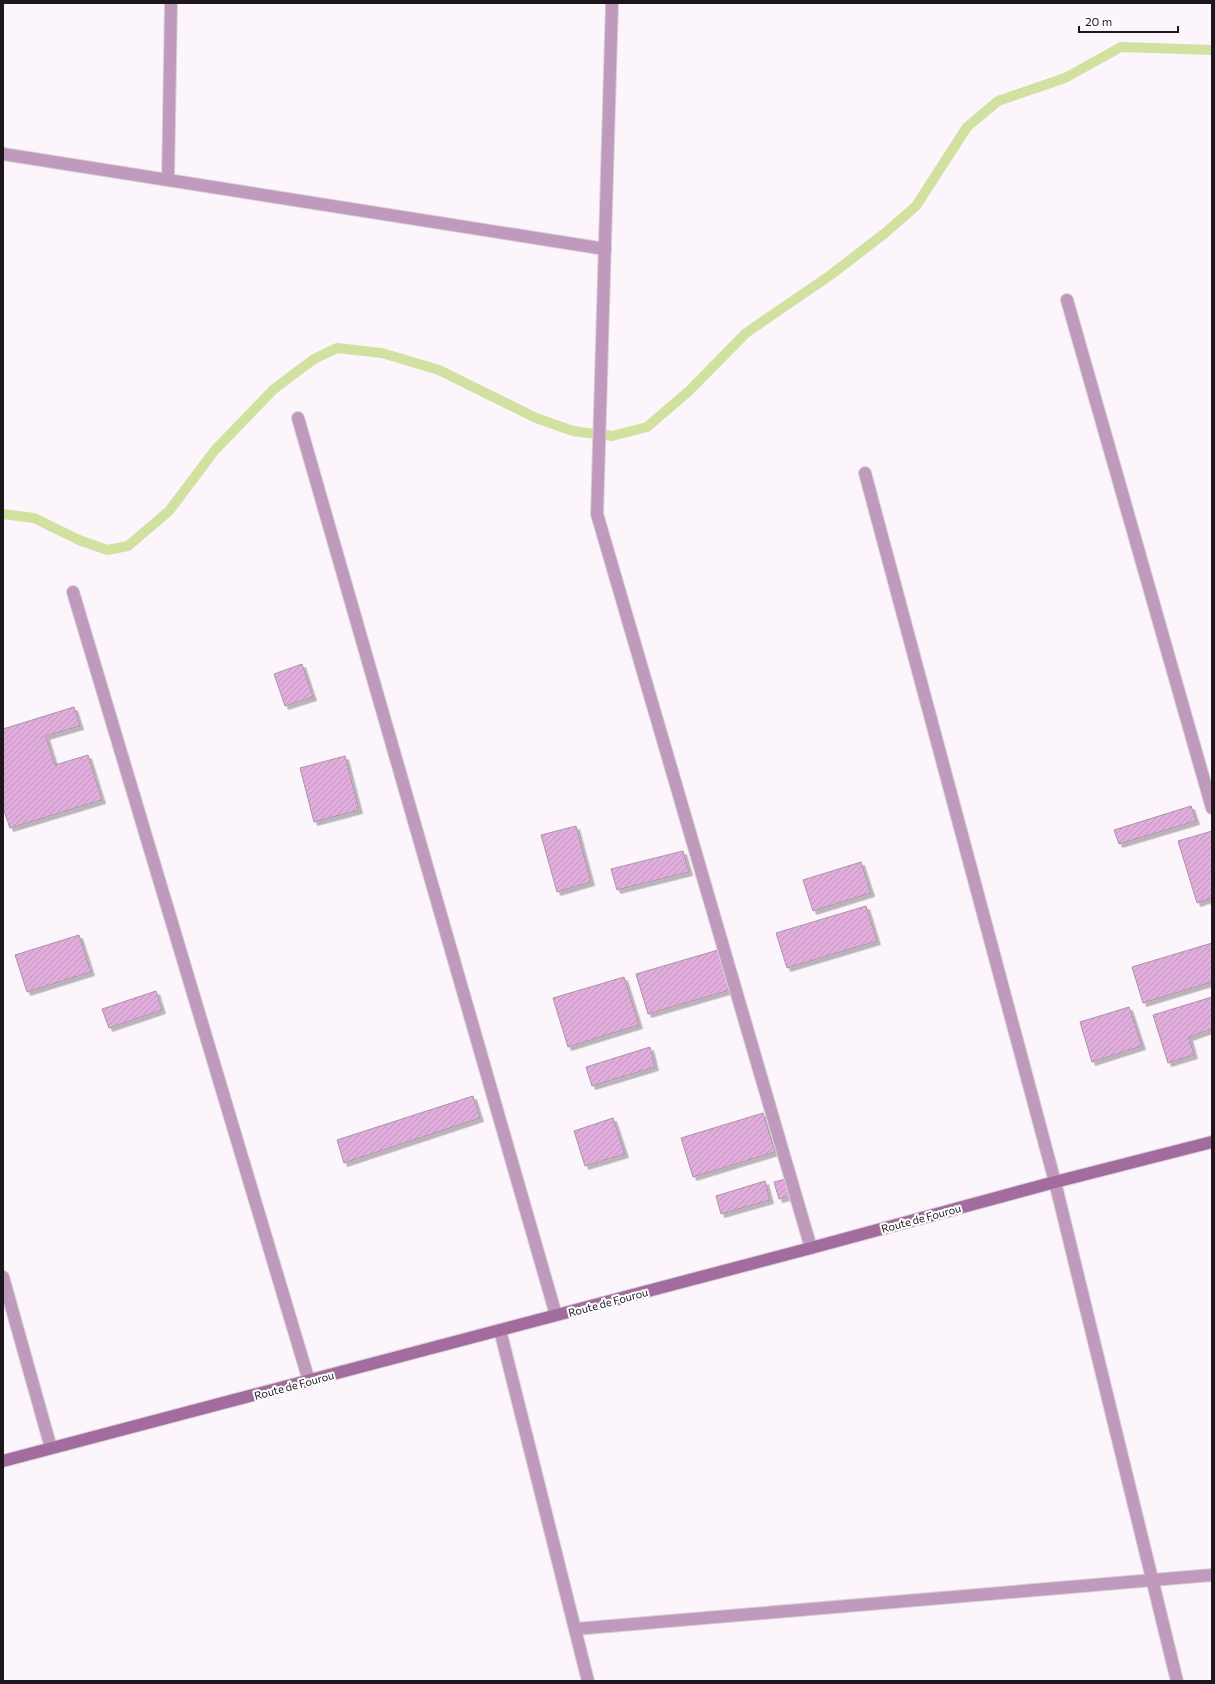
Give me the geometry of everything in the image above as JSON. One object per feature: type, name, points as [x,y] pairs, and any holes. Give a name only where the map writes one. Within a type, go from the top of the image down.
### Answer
[{"type":"main road","name":"Route de Fourou","points":[[3,1461],[811,1248],[1055,1182],[1212,1142]]},
{"type":"street","points":[[168,180],[171,3]]},
{"type":"street","points":[[612,3],[597,514],[811,1248]]},
{"type":"street","points":[[3,154],[605,249]]},
{"type":"street","points":[[1067,300],[1212,808]]},
{"type":"street","points":[[298,418],[556,1315]]},
{"type":"street","points":[[865,473],[1055,1182],[1177,1681]]},
{"type":"street","points":[[73,592],[309,1381]]},
{"type":"street","points":[[3,1277],[51,1448]]},
{"type":"street","points":[[500,1330],[588,1681]]},
{"type":"street","points":[[575,1629],[1212,1575]]},
{"type":"building","points":[[302,664],[313,697],[285,706],[274,674]]},
{"type":"building","points":[[74,707],[80,726],[46,736],[55,765],[88,755],[102,800],[10,828],[3,808],[3,729]]},
{"type":"building","points":[[345,756],[359,810],[314,822],[300,768]]},
{"type":"building","points":[[1191,806],[1196,821],[1119,844],[1114,830]]},
{"type":"building","points":[[576,826],[591,882],[557,892],[541,835]]},
{"type":"building","points":[[1212,831],[1212,898],[1197,903],[1178,841]]},
{"type":"building","points":[[683,851],[689,872],[617,890],[611,869]]},
{"type":"building","points":[[861,862],[871,893],[813,911],[803,880]]},
{"type":"building","points":[[866,906],[877,941],[787,968],[776,933]]},
{"type":"building","points":[[79,935],[91,972],[27,992],[15,955]]},
{"type":"building","points":[[1212,943],[1212,982],[1143,1003],[1132,967]]},
{"type":"building","points":[[718,950],[730,990],[648,1014],[636,974]]},
{"type":"building","points":[[624,977],[639,1025],[568,1047],[553,998]]},
{"type":"building","points":[[156,991],[162,1010],[109,1028],[102,1009]]},
{"type":"building","points":[[1212,997],[1212,1029],[1189,1037],[1194,1055],[1168,1063],[1153,1015]]},
{"type":"building","points":[[1129,1007],[1142,1046],[1092,1062],[1080,1022]]},
{"type":"building","points":[[650,1047],[655,1067],[592,1086],[586,1067]]},
{"type":"building","points":[[473,1096],[480,1118],[344,1163],[337,1140]]},
{"type":"building","points":[[763,1113],[775,1152],[693,1177],[681,1138]]},
{"type":"building","points":[[613,1118],[625,1154],[585,1166],[574,1131]]},
{"type":"building","points":[[790,1178],[794,1195],[779,1199],[774,1182]]},
{"type":"building","points":[[765,1181],[770,1200],[721,1214],[716,1196]]},
{"type":"waterway","points":[[3,514],[34,518],[79,540],[107,550],[128,546],[169,511],[215,450],[274,389],[314,359],[337,348],[382,353],[439,370],[536,418],[573,431],[612,436],[647,427],[689,391],[746,333],[832,274],[885,233],[916,206],[967,127],[998,101],[1065,78],[1121,47],[1212,50]]}]
